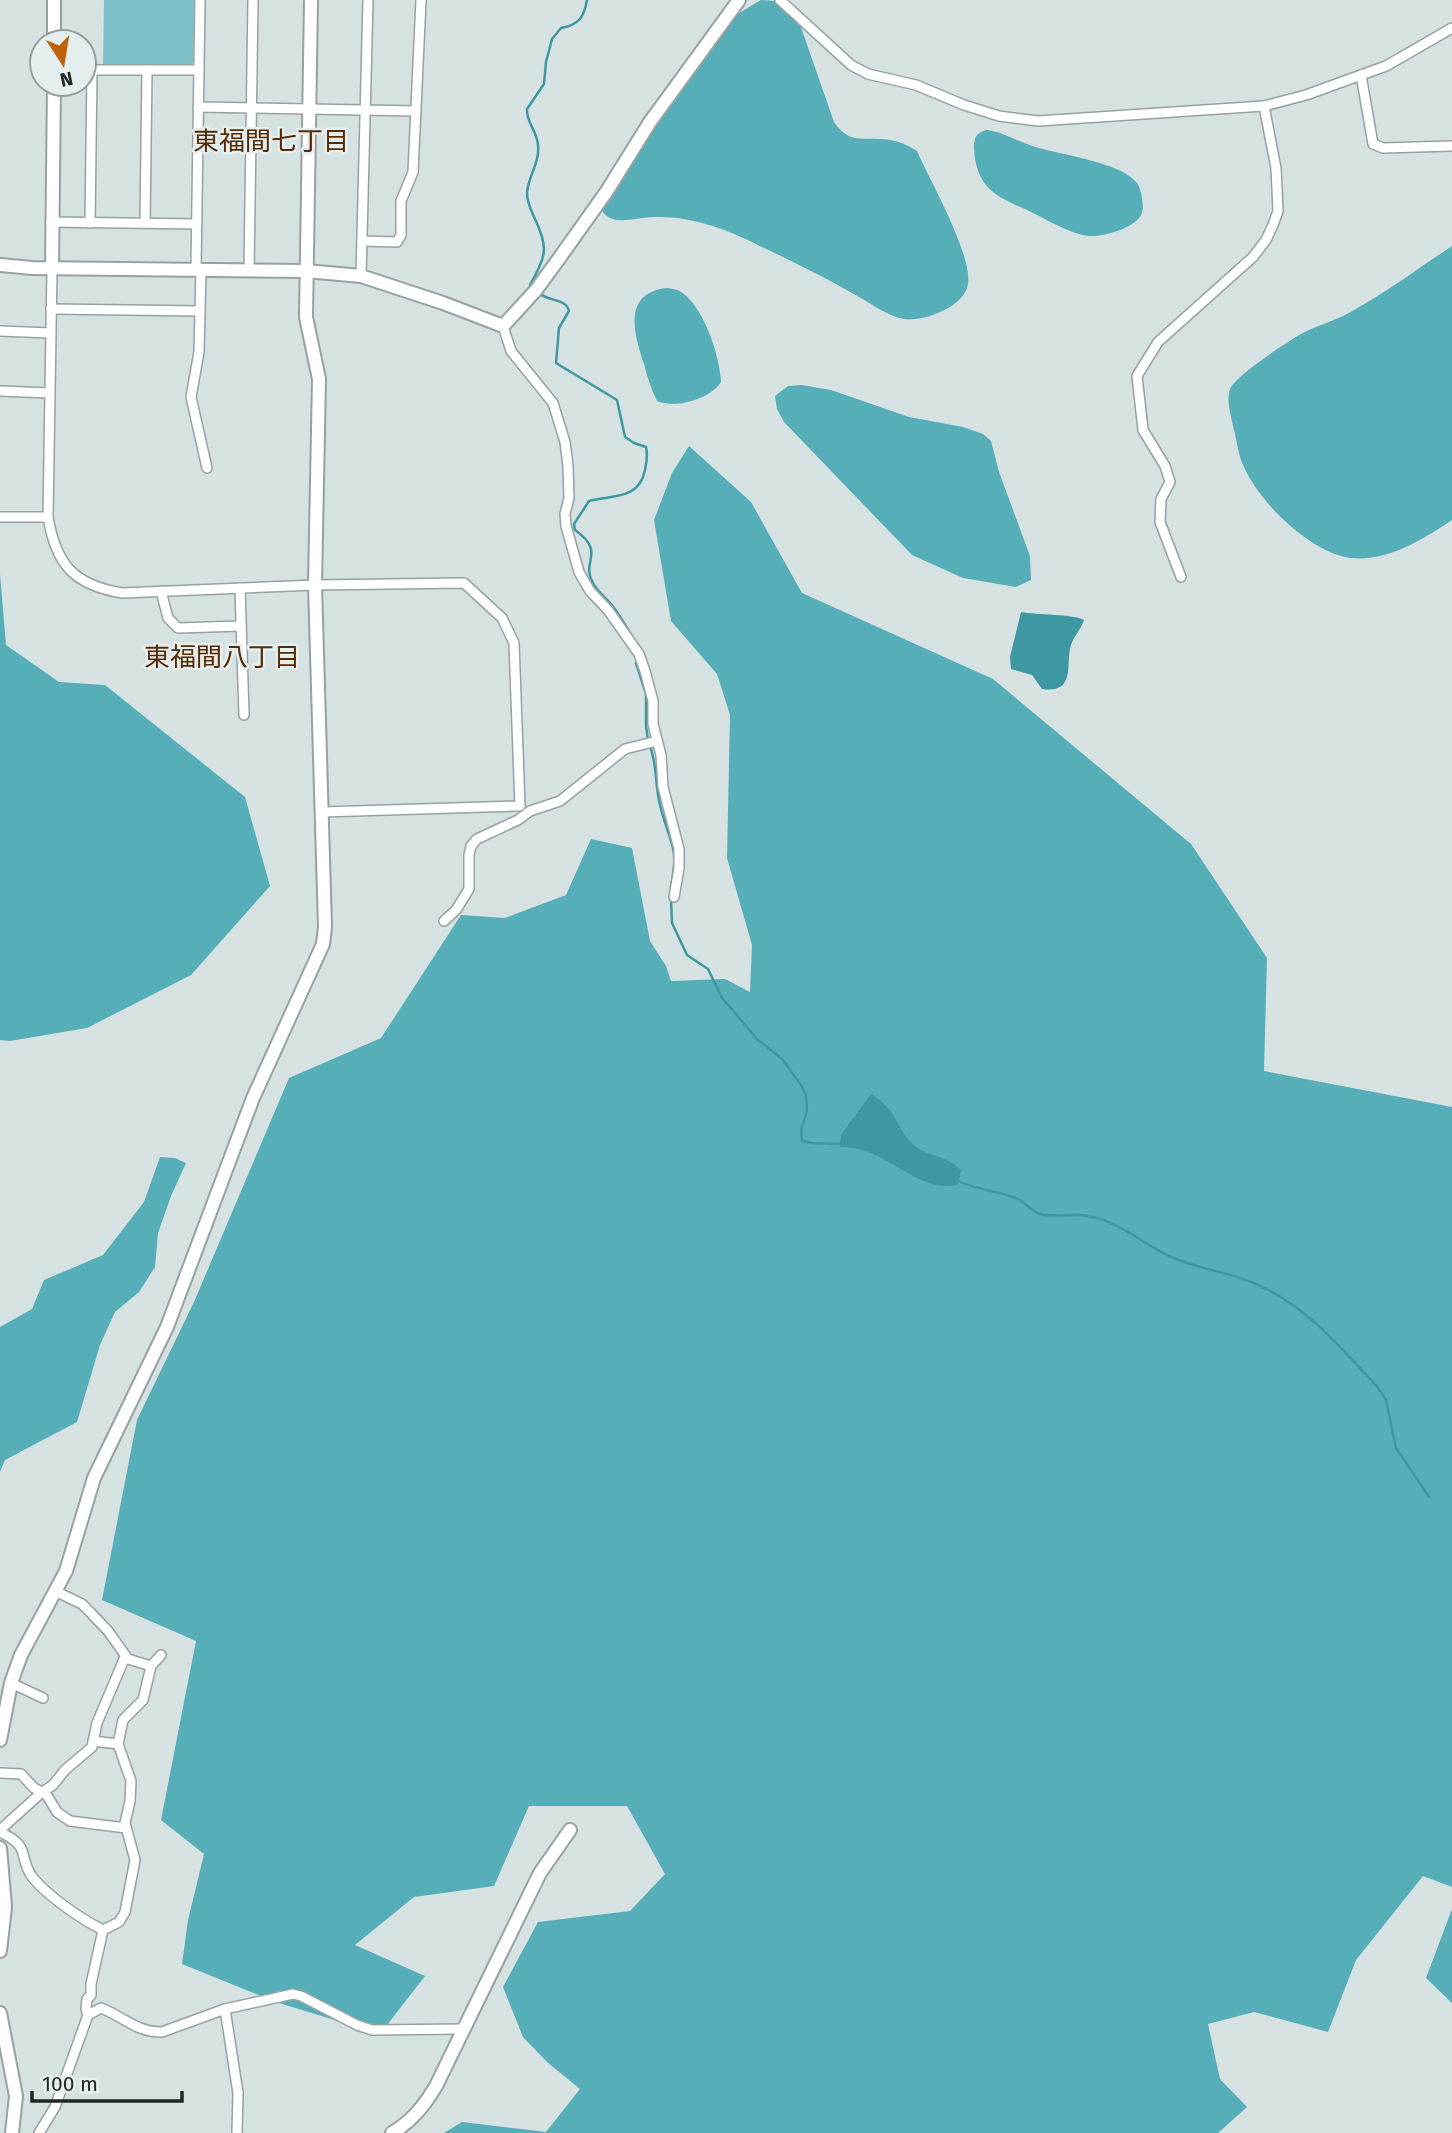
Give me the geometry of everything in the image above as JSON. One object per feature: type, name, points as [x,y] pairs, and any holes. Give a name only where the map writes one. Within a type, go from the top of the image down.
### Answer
[{"type":"street","points":[[54,0],[54,28]]},
{"type":"street","points":[[200,0],[197,224],[200,311],[199,352],[191,397],[207,468]]},
{"type":"street","points":[[249,270],[253,0]]},
{"type":"street","points":[[0,1740],[11,1683],[21,1655],[66,1571],[94,1478],[167,1327],[253,1097],[323,944],[325,927],[315,585],[319,398],[317,366],[306,317],[311,0]]},
{"type":"street","points":[[361,276],[368,0]]},
{"type":"street","points":[[362,241],[397,242],[401,235],[401,201],[413,172],[421,0]]},
{"type":"street","points":[[503,327],[558,260],[607,191],[650,122],[739,0]]},
{"type":"street","points":[[780,0],[851,65],[868,74],[916,85],[999,116],[1038,121],[1265,106],[1386,66],[1452,28]]},
{"type":"street","points":[[145,223],[147,69]]},
{"type":"street","points":[[98,70],[199,70]]},
{"type":"street","points":[[1362,75],[1373,144],[1383,148],[1452,146]]},
{"type":"street","points":[[54,98],[48,517],[51,539],[59,556],[81,581],[122,593],[315,585],[464,583],[502,618],[514,643],[520,806]]},
{"type":"street","points":[[88,98],[90,223]]},
{"type":"street","points":[[1181,577],[1160,522],[1161,499],[1170,482],[1165,466],[1143,430],[1137,376],[1158,342],[1253,257],[1273,225],[1278,211],[1276,168],[1265,106]]},
{"type":"street","points":[[198,107],[416,111]]},
{"type":"street","points":[[51,222],[197,224]]},
{"type":"street","points":[[0,265],[306,271],[361,276],[443,303],[503,327],[511,351],[553,403],[565,442],[569,498],[565,514],[579,572],[590,591],[608,610],[639,654],[653,701],[653,724],[662,755],[663,788],[679,849],[674,897]]},
{"type":"street","points":[[51,309],[200,311]]},
{"type":"street","points":[[0,331],[50,333]]},
{"type":"street","points":[[0,391],[49,393]]},
{"type":"street","points":[[0,517],[48,517]]},
{"type":"street","points":[[240,588],[244,715]]},
{"type":"street","points":[[161,591],[168,618],[178,628],[240,626]]},
{"type":"street","points":[[444,921],[456,910],[469,889],[469,855],[471,846],[477,839],[518,820],[530,811],[560,802],[625,750],[657,741]]},
{"type":"street","points":[[322,812],[520,806],[530,811]]},
{"type":"street","points":[[55,1591],[82,1604],[108,1631],[125,1657],[151,1666]]},
{"type":"street","points":[[103,1930],[119,1922],[128,1897],[135,1860],[126,1828],[131,1781],[118,1744],[123,1720],[142,1700],[151,1666],[161,1656]]},
{"type":"street","points":[[103,1930],[82,1918],[39,1884],[31,1875],[16,1839],[0,1831],[92,1747],[97,1723],[125,1657]]},
{"type":"street","points":[[11,1683],[43,1698]]},
{"type":"street","points":[[93,1741],[118,1744]]},
{"type":"street","points":[[0,1773],[21,1774],[41,1793],[46,1794],[57,1812],[69,1821],[126,1828]]},
{"type":"street","points":[[392,2133],[409,2121],[423,2106],[540,1873],[570,1830]]},
{"type":"street","points":[[0,1848],[5,1907],[0,1951]]},
{"type":"street","points":[[38,2133],[55,2107],[88,2015],[87,1999],[91,1995],[103,1930]]},
{"type":"street","points":[[91,1995],[100,2003],[101,2008],[152,2032],[162,2032],[225,2009],[293,1994],[372,2030],[463,2029]]},
{"type":"street","points":[[88,2015],[101,2008]]},
{"type":"street","points":[[225,2009],[238,2093],[237,2133]]},
{"type":"street","points":[[0,2013],[16,2096],[12,2133]]},
{"type":"shaded area","points":[[104,0],[195,0],[193,63],[189,67],[103,66]]},
{"type":"shaded area","points":[[761,0],[786,2],[797,16],[834,122],[844,133],[854,138],[894,141],[917,151],[950,220],[965,260],[967,288],[963,296],[948,308],[927,317],[899,318],[807,269],[724,230],[669,217],[618,220],[602,211],[599,205],[612,176],[734,16]]},
{"type":"shaded area","points":[[987,130],[1039,148],[1101,163],[1128,175],[1140,190],[1143,206],[1141,216],[1123,229],[1089,236],[1064,228],[1004,199],[987,186],[976,164],[975,139],[978,134]]},
{"type":"shaded area","points":[[1452,246],[1452,520],[1416,542],[1391,553],[1364,558],[1334,554],[1300,534],[1269,505],[1256,488],[1239,453],[1229,408],[1230,389],[1251,368],[1285,344],[1367,303]]},
{"type":"shaded area","points":[[667,288],[678,290],[687,297],[702,318],[714,345],[721,382],[701,398],[673,404],[657,401],[635,328],[637,306],[643,298],[653,291]]},
{"type":"shaded area","points":[[802,385],[831,390],[909,417],[963,427],[983,434],[991,441],[999,472],[1030,556],[1031,580],[1016,587],[963,578],[912,555],[784,422],[777,409],[775,396],[788,386]]},
{"type":"shaded area","points":[[689,446],[751,502],[802,593],[993,679],[1191,844],[1267,958],[1264,1071],[1452,1107],[1452,1887],[1423,1876],[1356,1960],[1328,2032],[1254,2012],[1208,2024],[1220,2079],[1247,2107],[1218,2133],[444,2133],[462,2122],[546,2132],[580,2089],[547,2062],[523,2037],[503,1987],[538,1922],[630,1911],[665,1874],[627,1806],[529,1806],[494,1886],[414,1897],[355,1945],[425,1976],[380,2034],[276,2002],[182,1964],[188,1920],[204,1854],[161,1820],[196,1641],[102,1600],[137,1420],[194,1302],[289,1078],[381,1038],[461,915],[505,918],[566,895],[591,839],[632,848],[650,941],[666,966],[671,981],[725,979],[750,992],[752,945],[727,858],[730,715],[717,674],[671,621],[654,520],[672,473]]},
{"type":"shaded area","points":[[0,574],[6,645],[59,682],[105,685],[245,797],[270,886],[191,975],[87,1028],[10,1041],[0,1040]]},
{"type":"shaded area","points":[[1021,612],[1084,620],[1071,645],[1067,676],[1060,687],[1042,689],[1032,675],[1011,669],[1010,657]]},
{"type":"shaded area","points":[[871,1094],[887,1106],[913,1144],[949,1161],[961,1170],[958,1185],[928,1183],[873,1154],[840,1147],[841,1135]]},
{"type":"shaded area","points":[[160,1157],[175,1158],[186,1163],[158,1233],[155,1267],[139,1292],[115,1312],[100,1345],[77,1422],[5,1460],[0,1472],[0,1327],[32,1309],[44,1280],[103,1255],[144,1202]]},
{"type":"shaded area","points":[[1452,1909],[1452,2003],[1426,1978]]},
{"type":"waterway","points":[[532,286],[530,285],[540,267],[544,245],[527,197],[538,152],[527,109],[544,84],[552,39],[561,28],[580,19],[587,0]]},
{"type":"waterway","points":[[539,293],[561,302],[569,311],[559,328],[556,363],[617,400],[625,437],[646,447],[645,470],[637,487],[624,494],[589,501],[574,524],[575,530],[584,538],[591,551],[589,569],[593,583],[617,611],[632,636]]},
{"type":"waterway","points":[[636,663],[646,694],[648,740]]},
{"type":"waterway","points":[[650,746],[660,806],[674,853],[671,887]]},
{"type":"waterway","points":[[671,897],[672,923],[687,955],[708,969],[722,998],[757,1039],[782,1059],[801,1085],[806,1095],[807,1111],[801,1131],[802,1140],[810,1143],[842,1144]]},
{"type":"waterway","points":[[957,1180],[1017,1198],[1040,1214],[1082,1215],[1099,1219],[1120,1227],[1178,1260],[1240,1278],[1281,1297],[1317,1324],[1379,1389],[1386,1400],[1396,1448],[1429,1497]]},
{"type":"district","name":"東福間七丁目","points":[[271,141]]},
{"type":"district","name":"東福間八丁目","points":[[222,657]]}]
